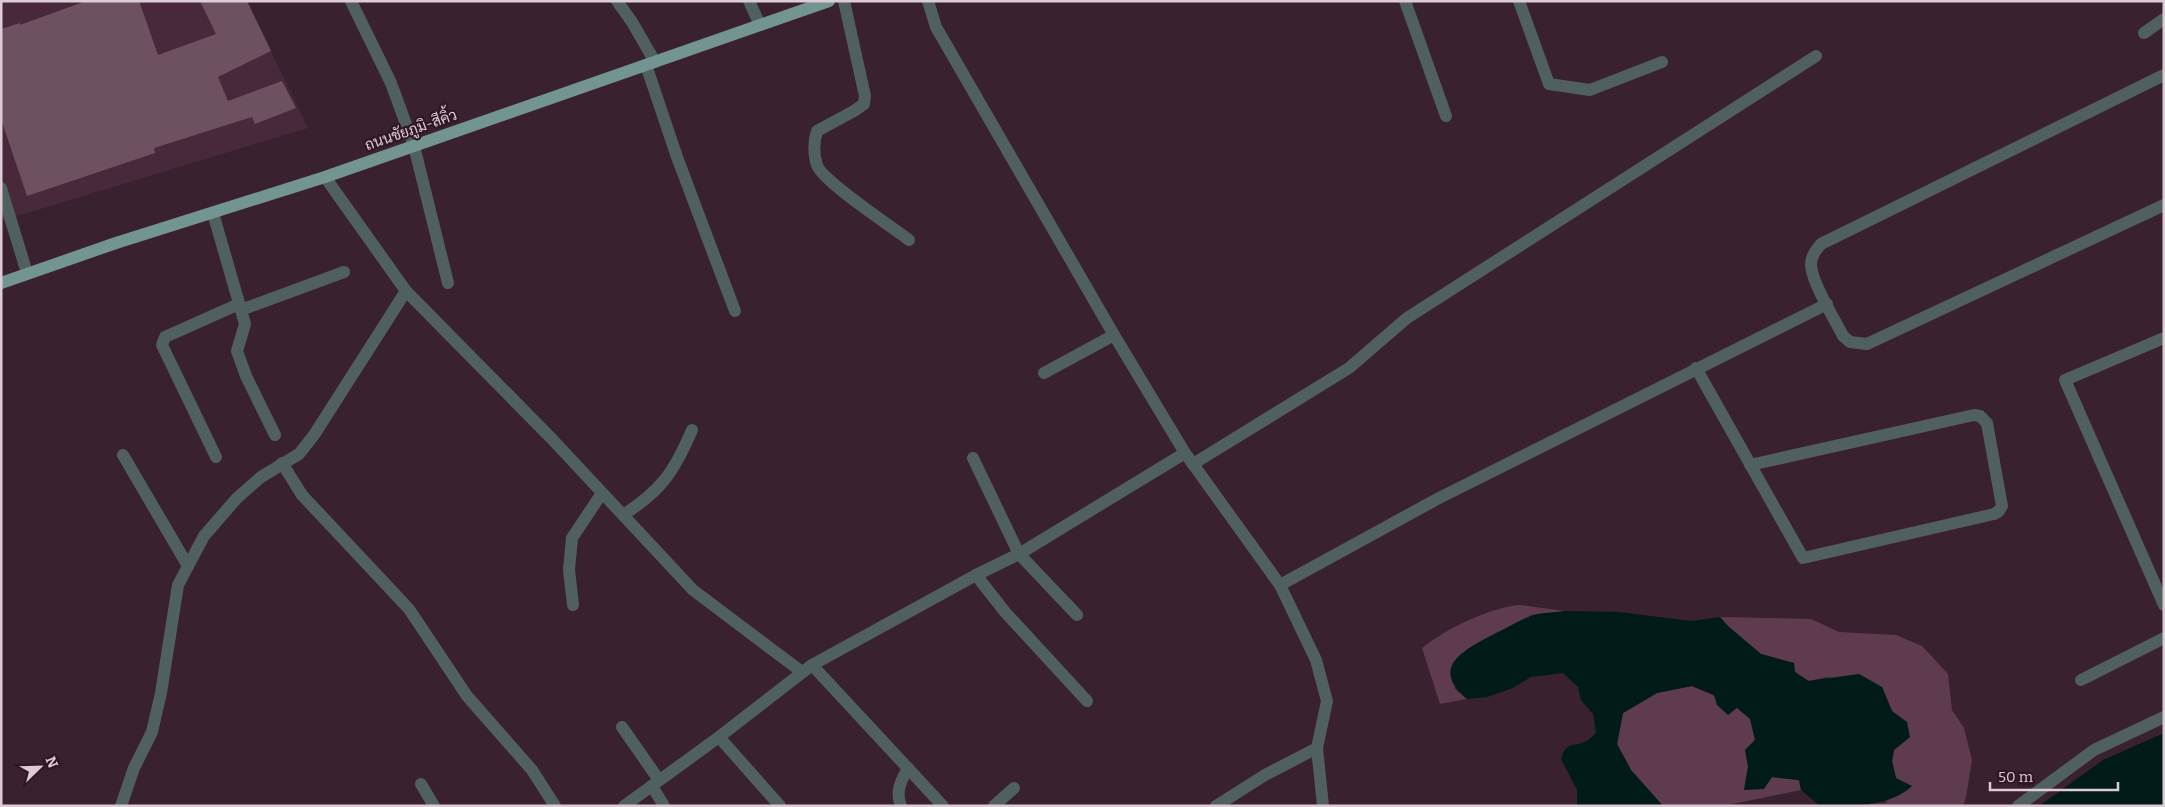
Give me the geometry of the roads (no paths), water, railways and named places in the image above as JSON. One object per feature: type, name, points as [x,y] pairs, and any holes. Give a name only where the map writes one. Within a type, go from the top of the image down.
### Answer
[{"type":"main road","name":"ถนนชัยภูมิ-สีคิ้ว","points":[[1,283],[325,178],[829,1]]},
{"type":"street","points":[[351,1],[391,83],[414,146],[448,283]]},
{"type":"street","points":[[617,1],[632,22],[651,64],[677,157],[735,311]]},
{"type":"street","points":[[749,1],[760,25]]},
{"type":"street","points":[[844,1],[865,96],[864,104],[854,112],[817,130],[814,139],[817,166],[828,179],[909,240]]},
{"type":"street","points":[[928,1],[936,27],[1114,335],[1185,452],[1280,585],[1316,660],[1327,701],[1317,748],[1323,806]]},
{"type":"street","points":[[1405,1],[1446,116]]},
{"type":"street","points":[[1519,1],[1549,84],[1590,90],[1662,62]]},
{"type":"street","points":[[2144,33],[2164,19]]},
{"type":"street","points":[[1193,464],[1349,368],[1407,318],[1816,56]]},
{"type":"street","points":[[2164,75],[1821,244],[1813,254],[1811,264],[1814,276],[1842,336],[1850,342],[1867,344],[2164,205]]},
{"type":"street","points":[[325,178],[406,292],[602,493],[693,590],[807,668],[908,768],[943,806]]},
{"type":"street","points":[[1,188],[27,273]]},
{"type":"street","points":[[213,213],[245,324],[237,351],[246,376],[275,435]]},
{"type":"street","points":[[216,457],[162,345],[162,341],[165,337],[240,307],[344,272]]},
{"type":"street","points":[[121,806],[134,768],[152,732],[161,693],[178,585],[204,536],[237,498],[261,477],[299,454],[314,435],[406,292]]},
{"type":"street","points":[[1280,585],[1439,498],[1827,304]]},
{"type":"street","points":[[1044,373],[1114,335]]},
{"type":"street","points":[[2162,343],[2065,380],[2164,605]]},
{"type":"street","points":[[1696,368],[1750,464],[1803,558],[1999,511],[2002,501],[1987,423],[1980,416],[1750,464]]},
{"type":"street","points":[[623,515],[642,503],[665,482],[692,430]]},
{"type":"street","points":[[624,806],[719,737],[807,668],[976,575],[1019,554],[1185,452]]},
{"type":"street","points":[[123,456],[188,566]]},
{"type":"street","points":[[972,458],[1019,554],[1076,615]]},
{"type":"street","points":[[282,464],[302,494],[409,609],[467,696],[532,770],[555,806]]},
{"type":"street","points":[[573,605],[569,570],[572,538],[602,493]]},
{"type":"street","points":[[976,575],[1005,612],[1087,701]]},
{"type":"street","points":[[2081,680],[2164,638]]},
{"type":"street","points":[[2018,806],[2094,750],[2164,718]]},
{"type":"street","points":[[622,727],[656,783],[664,806]]},
{"type":"street","points":[[719,737],[780,806]]},
{"type":"street","points":[[1216,806],[1265,774],[1317,748]]},
{"type":"street","points":[[901,806],[898,797],[900,784],[908,768]]},
{"type":"street","points":[[421,784],[434,806]]},
{"type":"street","points":[[994,806],[1014,788]]}]
